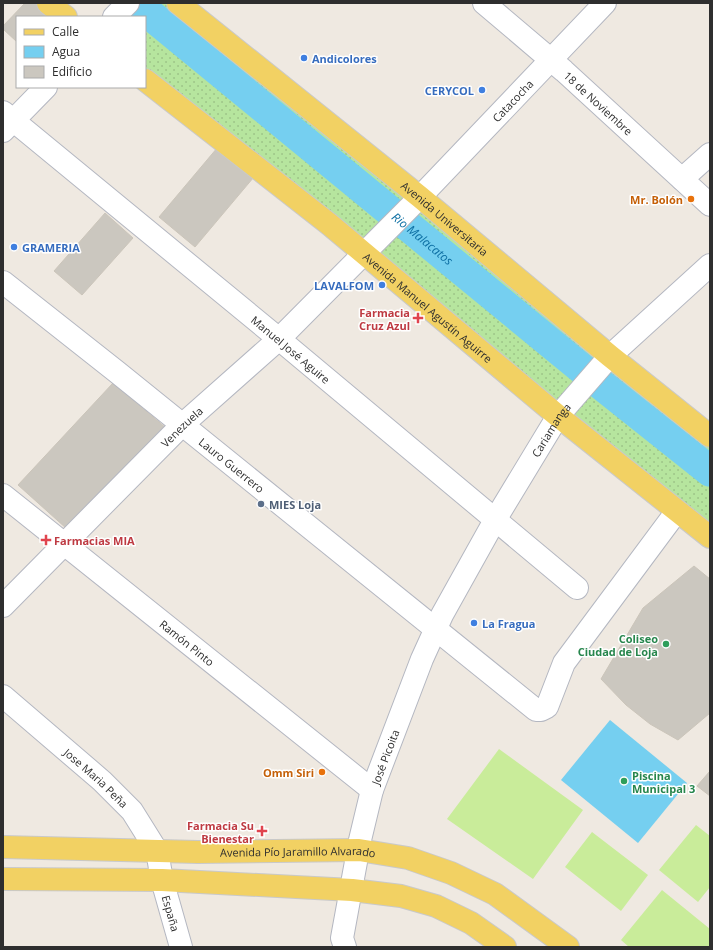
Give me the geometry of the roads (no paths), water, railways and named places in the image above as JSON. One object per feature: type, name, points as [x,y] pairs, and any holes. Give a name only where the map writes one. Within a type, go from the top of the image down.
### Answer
[{"type":"main road","points":[[48,3],[65,16]]},
{"type":"main road","name":"Avenida Universitaria","points":[[178,3],[414,203],[605,362],[710,436]]},
{"type":"main road","name":"Avenida Manuel Agustín Aguirre","points":[[146,81],[369,248],[562,411],[677,511],[710,537]]},
{"type":"main road","name":"Avenida Pío Jaramillo Alvarado","points":[[3,847],[157,851],[358,850],[408,858],[451,873],[495,894],[568,947]]},
{"type":"main road","points":[[3,879],[162,880],[352,890],[401,896],[436,906],[471,923],[505,947]]},
{"type":"street","points":[[115,16],[128,3]]},
{"type":"street","name":"18 de Noviembre","points":[[484,3],[550,59],[710,205]]},
{"type":"street","name":"Catacocha","points":[[369,248],[605,3]]},
{"type":"street","points":[[6,121],[45,88]]},
{"type":"street","name":"Manuel José Aguire","points":[[6,121],[279,339],[577,588]]},
{"type":"street","points":[[682,179],[710,154]]},
{"type":"street","name":"Venezuela","points":[[3,606],[182,425],[279,339],[369,248]]},
{"type":"street","name":"Cariamanga","points":[[436,629],[442,615],[495,520],[562,411],[605,362],[710,265]]},
{"type":"street","name":"Lauro Guerrero","points":[[3,282],[536,710],[541,710],[547,707],[564,663],[677,511]]},
{"type":"street","name":"Ramón Pinto","points":[[3,494],[372,790]]},
{"type":"street","name":"José Picoita","points":[[345,947],[342,938],[352,890],[358,850],[372,790],[422,659],[436,629]]},
{"type":"street","name":"Jose Maria Peña","points":[[3,696],[117,795],[132,811],[157,851],[162,880]]},
{"type":"street","name":"España","points":[[162,880],[182,947]]},
{"type":"water","name":"Piscina Municipal 3","points":[[610,720],[687,783],[638,843],[561,780]]},
{"type":"waterway","name":"Rio Malacatos","points":[[136,3],[603,386],[710,471]]},
{"type":"place","name":"Andicolores","points":[[304,58]]},
{"type":"place","name":"CERYCOL","points":[[482,90]]},
{"type":"place","name":"Mr. Bolón","points":[[691,199]]},
{"type":"place","name":"GRAMERIA","points":[[14,247]]},
{"type":"place","name":"LAVALFOM","points":[[382,285]]},
{"type":"place","name":"Farmacia Cruz Azul","points":[[418,318]]},
{"type":"place","name":"MIES Loja","points":[[261,504]]},
{"type":"place","name":"Farmacias MIA","points":[[46,540]]},
{"type":"place","name":"La Fragua","points":[[474,623]]},
{"type":"place","name":"Coliseo Ciudad de Loja","points":[[666,644]]},
{"type":"place","name":"Omm Siri","points":[[322,772]]},
{"type":"place","name":"Piscina Municipal 3","points":[[624,781]]},
{"type":"place","name":"Farmacia Su Bienestar","points":[[262,831]]}]
